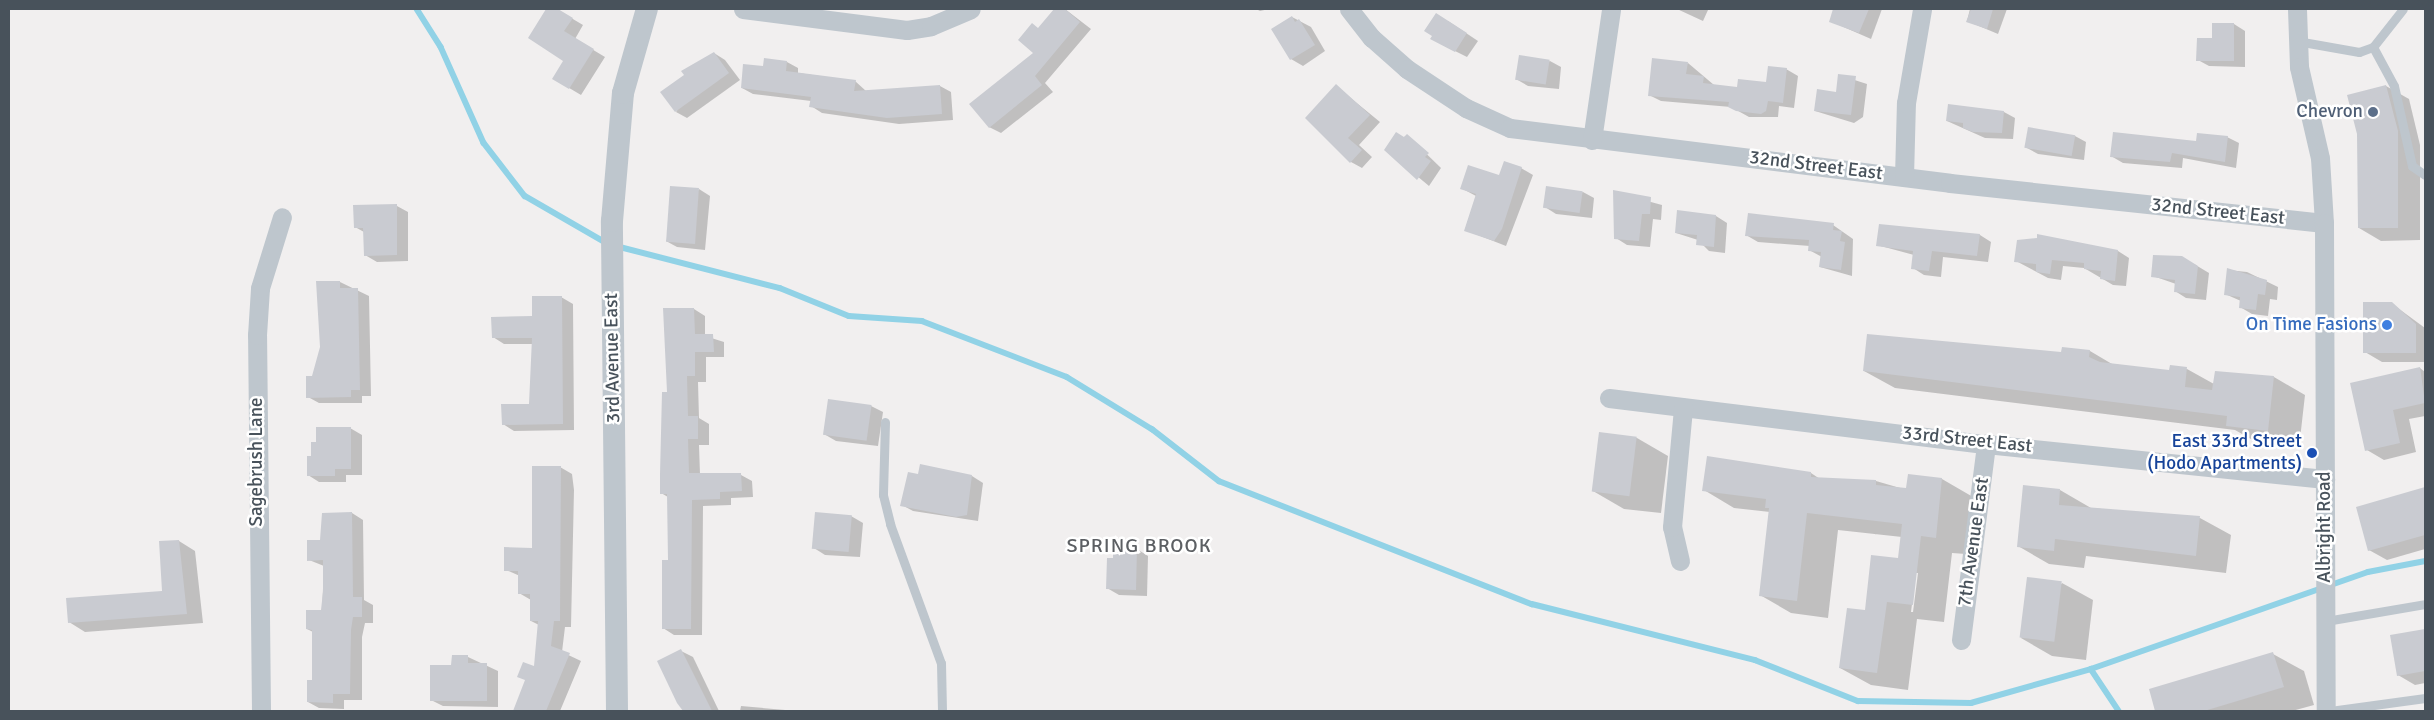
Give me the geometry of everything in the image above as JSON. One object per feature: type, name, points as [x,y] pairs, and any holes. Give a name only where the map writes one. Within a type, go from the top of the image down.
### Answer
[{"type":"street","name":"3rd Avenue East","points":[[617,711],[612,221],[623,93],[648,9]]},
{"type":"street","points":[[743,9],[907,30],[931,26],[971,9]]},
{"type":"street","name":"32nd Street East","points":[[1349,9],[1388,54],[1466,108],[1510,128],[1592,140],[1904,177],[2324,223]]},
{"type":"street","points":[[1592,140],[1611,9]]},
{"type":"street","points":[[1904,177],[1906,103],[1922,9]]},
{"type":"street","name":"Albright Road","points":[[2297,9],[2297,41],[2303,91],[2320,158],[2324,223],[2326,711]]},
{"type":"street","name":"Sagebrush Lane","points":[[261,711],[257,335],[260,288],[282,217]]},
{"type":"street","name":"33rd Street East","points":[[1609,398],[1986,444],[2325,479]]},
{"type":"street","points":[[1680,561],[1672,527],[1683,408]]},
{"type":"street","name":"7th Avenue East","points":[[1961,640],[1986,444]]},
{"type":"lane","points":[[2297,41],[2359,52],[2373,47],[2403,9]]},
{"type":"lane","points":[[2373,47],[2394,86],[2412,166],[2425,175]]},
{"type":"lane","points":[[884,422],[884,495],[890,524],[941,663],[942,711]]},
{"type":"lane","points":[[2326,616],[2425,604]]},
{"type":"lane","points":[[2330,711],[2425,698]]},
{"type":"building","points":[[546,9],[558,9],[573,18],[564,31],[594,49],[569,89],[552,79],[563,61],[528,38]]},
{"type":"building","points":[[1054,9],[1065,9],[1080,22],[1035,76],[1042,85],[989,128],[969,104],[1033,53],[1018,40],[1032,23],[1038,28]]},
{"type":"building","points":[[1833,9],[1869,9],[1859,33],[1829,22]]},
{"type":"building","points":[[1971,9],[1993,9],[1987,29],[1966,22]]},
{"type":"building","points":[[1436,13],[1467,33],[1455,52],[1430,39],[1432,36],[1424,31]]},
{"type":"building","points":[[1292,16],[1295,22],[1299,19],[1315,45],[1290,60],[1271,29]]},
{"type":"building","points":[[2212,23],[2234,23],[2234,61],[2196,61],[2197,38],[2212,38]]},
{"type":"building","points":[[714,52],[729,73],[675,112],[660,92],[684,75],[681,71]]},
{"type":"building","points":[[1519,55],[1550,60],[1546,85],[1515,80]]},
{"type":"building","points":[[764,58],[787,61],[786,71],[856,80],[854,91],[940,85],[942,114],[887,118],[809,107],[811,97],[741,88],[743,64],[763,66]]},
{"type":"building","points":[[1652,58],[1688,62],[1686,74],[1704,76],[1703,83],[1737,87],[1738,79],[1766,82],[1768,66],[1787,68],[1783,103],[1768,101],[1766,111],[1761,114],[1736,111],[1728,107],[1729,102],[1648,96]]},
{"type":"building","points":[[1838,74],[1856,76],[1851,115],[1814,111],[1817,89],[1836,92]]},
{"type":"building","points":[[1336,84],[1370,115],[1348,138],[1362,150],[1350,163],[1305,118]]},
{"type":"building","points":[[2386,85],[2398,131],[2398,228],[2358,228],[2357,134],[2347,95]]},
{"type":"building","points":[[1948,104],[2004,111],[2002,133],[1973,132],[1963,128],[1963,123],[1946,121]]},
{"type":"building","points":[[2028,127],[2075,135],[2072,156],[2024,148]]},
{"type":"building","points":[[1396,132],[1404,137],[1407,134],[1429,153],[1425,157],[1431,161],[1417,180],[1384,150]]},
{"type":"building","points":[[2113,132],[2196,141],[2197,133],[2228,136],[2225,162],[2172,153],[2170,162],[2110,157]]},
{"type":"building","points":[[1504,161],[1522,167],[1502,229],[1494,241],[1464,231],[1476,194],[1460,189],[1468,165],[1499,175]]},
{"type":"building","points":[[670,186],[699,188],[695,244],[666,242]]},
{"type":"building","points":[[1546,186],[1583,191],[1580,213],[1543,208]]},
{"type":"building","points":[[1613,190],[1651,197],[1650,214],[1642,214],[1639,241],[1614,239]]},
{"type":"building","points":[[397,204],[397,255],[364,256],[363,228],[354,228],[353,205]]},
{"type":"building","points":[[1677,210],[1716,215],[1714,247],[1696,245],[1697,235],[1675,233]]},
{"type":"building","points":[[1748,213],[1834,223],[1833,230],[1842,231],[1840,241],[1845,242],[1841,270],[1819,267],[1821,252],[1808,251],[1809,240],[1745,236]]},
{"type":"building","points":[[1879,224],[1980,234],[1977,256],[1932,251],[1929,271],[1911,269],[1913,251],[1876,246]]},
{"type":"building","points":[[2037,234],[2118,250],[2115,281],[2100,279],[2101,271],[2084,269],[2084,263],[2052,260],[2050,274],[2036,272],[2036,264],[2014,262],[2017,240],[2037,238]]},
{"type":"building","points":[[2153,255],[2182,256],[2198,266],[2195,294],[2174,292],[2175,280],[2151,277]]},
{"type":"building","points":[[2227,268],[2267,280],[2265,295],[2258,294],[2256,310],[2239,308],[2240,297],[2224,295]]},
{"type":"building","points":[[316,281],[340,281],[340,288],[358,288],[360,390],[351,390],[351,397],[306,398],[306,376],[312,376],[320,347]]},
{"type":"building","points":[[532,296],[562,296],[563,424],[502,425],[501,404],[529,404],[532,338],[492,338],[491,317],[532,316]]},
{"type":"building","points":[[2363,302],[2392,302],[2416,324],[2416,353],[2363,353]]},
{"type":"building","points":[[663,308],[694,308],[695,334],[713,334],[714,352],[695,352],[695,376],[687,376],[688,416],[698,416],[698,439],[688,439],[689,473],[741,473],[742,491],[720,492],[720,499],[692,500],[691,629],[662,629],[662,560],[668,560],[667,494],[660,494],[662,392],[667,392]]},
{"type":"building","points":[[1867,334],[2061,352],[2062,347],[2090,350],[2089,357],[2100,362],[2169,370],[2170,365],[2187,367],[2185,387],[2212,390],[2215,371],[2274,376],[2268,431],[2226,426],[2227,416],[1863,371]]},
{"type":"building","points":[[2420,367],[2425,403],[2393,410],[2400,443],[2365,451],[2350,383]]},
{"type":"building","points":[[828,399],[872,405],[867,441],[823,435]]},
{"type":"building","points":[[316,427],[351,427],[351,469],[335,469],[335,476],[307,476],[307,456],[311,456],[311,442],[316,442]]},
{"type":"building","points":[[1599,432],[1637,437],[1629,496],[1592,492]]},
{"type":"building","points":[[1707,456],[1811,472],[1811,477],[1876,480],[1876,485],[1906,488],[1908,474],[1942,478],[1936,538],[1921,536],[1913,605],[1887,602],[1877,673],[1839,668],[1847,608],[1865,610],[1871,555],[1898,558],[1902,524],[1807,513],[1797,601],[1759,596],[1769,508],[1765,508],[1766,499],[1702,491]]},
{"type":"building","points":[[920,464],[972,475],[967,515],[956,517],[900,506],[908,472],[918,474]]},
{"type":"building","points":[[532,466],[561,466],[560,621],[554,621],[551,646],[570,653],[546,711],[513,711],[525,680],[517,677],[523,662],[534,666],[538,621],[530,621],[530,594],[518,594],[518,571],[504,571],[504,547],[532,548]]},
{"type":"building","points":[[2023,485],[2060,489],[2059,505],[2200,516],[2196,556],[2055,539],[2054,551],[2017,547]]},
{"type":"building","points":[[2425,487],[2425,535],[2368,551],[2356,507]]},
{"type":"building","points":[[352,512],[353,597],[362,597],[362,617],[353,617],[350,694],[333,694],[333,703],[307,702],[307,680],[312,680],[312,630],[306,629],[306,610],[321,610],[323,560],[307,561],[307,540],[320,540],[322,513]]},
{"type":"building","points":[[815,512],[852,515],[849,552],[812,549]]},
{"type":"building","points":[[179,540],[187,614],[68,623],[66,598],[162,591],[159,541]]},
{"type":"building","points":[[1113,547],[1137,548],[1136,590],[1106,589],[1107,558],[1113,558]]},
{"type":"building","points":[[2027,577],[2062,581],[2054,642],[2020,638]]},
{"type":"building","points":[[2425,629],[2425,671],[2397,676],[2390,635]]},
{"type":"building","points":[[681,649],[712,711],[683,711],[677,703],[657,661]]},
{"type":"building","points":[[2273,652],[2284,687],[2204,711],[2155,711],[2149,689]]},
{"type":"building","points":[[452,655],[468,655],[468,663],[487,663],[487,701],[430,701],[430,665],[451,665]]},
{"type":"waterway","points":[[417,9],[441,47],[484,143],[525,196],[608,244]]},
{"type":"waterway","points":[[616,246],[780,288],[849,316],[922,321],[1067,377],[1152,429],[1219,481],[1532,604],[1755,660],[1858,701],[1971,703],[2091,669],[2368,572],[2425,561]]},
{"type":"waterway","points":[[2091,669],[2119,711]]},
{"type":"place","name":"Chevron","points":[[2373,112]]},
{"type":"place","name":"On Time Fasions","points":[[2387,325]]},
{"type":"place","name":"East 33rd Street (Hodo Apartments)","points":[[2312,453]]},
{"type":"district","name":"SPRING BROOK","points":[[1139,545]]}]
